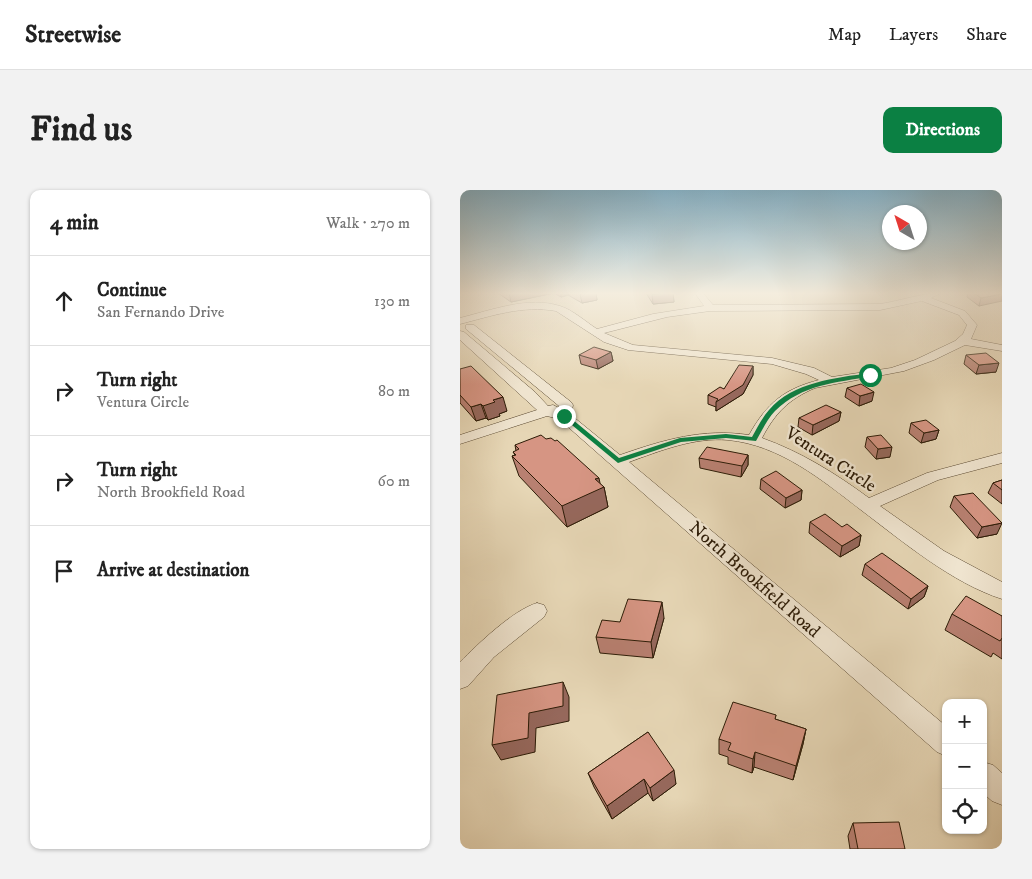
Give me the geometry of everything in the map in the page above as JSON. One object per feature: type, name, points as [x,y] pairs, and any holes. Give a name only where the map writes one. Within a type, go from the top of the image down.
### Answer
[{"type":"street","name":"North Brookfield Road","points":[[465,324],[565,411],[618,461],[942,740]]},
{"type":"street","points":[[583,324],[608,340],[632,348],[772,361],[810,371],[830,380]]},
{"type":"street","points":[[597,332],[628,324]]},
{"type":"street","points":[[754,439],[771,411],[785,398],[830,380],[899,369],[917,363],[963,341],[971,328],[970,324]]},
{"type":"street","points":[[460,334],[530,395],[545,411]]},
{"type":"street","points":[[963,341],[1002,348]]},
{"type":"street","points":[[460,440],[545,411],[565,411]]},
{"type":"street","points":[[460,447],[565,411]]},
{"type":"street","name":"Ventura Circle","points":[[618,461],[680,440],[726,436],[754,439],[768,443],[804,461],[950,564],[1002,591]]},
{"type":"street","points":[[867,506],[909,484],[940,473],[1002,458]]},
{"type":"street","points":[[460,679],[472,662],[491,645],[537,611]]},
{"type":"street","points":[[987,779],[1002,792]]},
{"type":"building","points":[[594,347],[611,352],[596,360],[579,355]]},
{"type":"building","points":[[986,353],[999,363],[979,365],[966,355]]},
{"type":"building","points":[[739,365],[753,366],[743,385],[716,402],[718,399],[708,395],[720,387],[724,389]]},
{"type":"building","points":[[471,366],[503,397],[483,406],[481,404],[471,407],[460,395],[460,369]]},
{"type":"building","points":[[861,384],[874,392],[860,396],[847,388]]},
{"type":"building","points":[[826,405],[841,412],[813,425],[799,418]]},
{"type":"building","points":[[926,420],[939,430],[924,433],[911,423]]},
{"type":"building","points":[[541,435],[546,439],[557,440],[599,478],[595,479],[604,487],[562,506],[512,456],[516,455],[513,452],[519,449],[515,445]]},
{"type":"building","points":[[881,435],[892,447],[878,449],[867,437]]},
{"type":"building","points":[[707,447],[748,455],[742,466],[699,458]]},
{"type":"building","points":[[776,471],[802,490],[786,498],[761,479]]},
{"type":"building","points":[[1002,480],[1002,490],[993,483]]},
{"type":"building","points":[[973,493],[1002,523],[982,527],[954,496]]},
{"type":"building","points":[[825,514],[842,527],[847,524],[861,535],[842,546],[810,522]]},
{"type":"building","points":[[882,553],[928,586],[911,599],[865,564]]},
{"type":"building","points":[[966,596],[1002,616],[1002,638],[1000,641],[952,614]]},
{"type":"building","points":[[628,599],[662,602],[651,642],[596,637],[602,620],[620,622]]},
{"type":"building","points":[[563,682],[563,706],[529,713],[528,738],[492,745],[497,695]]},
{"type":"building","points":[[733,702],[776,715],[775,719],[806,729],[796,766],[755,752],[753,759],[728,750],[731,743],[719,739]]},
{"type":"building","points":[[648,732],[674,770],[650,788],[644,779],[607,806],[588,773]]},
{"type":"building","points":[[899,822],[905,849],[858,849],[853,823]]},
{"type":"route","points":[[564,416],[618,461],[680,440],[707,436],[754,439],[771,411],[785,398],[794,393],[830,380],[870,375]]}]
